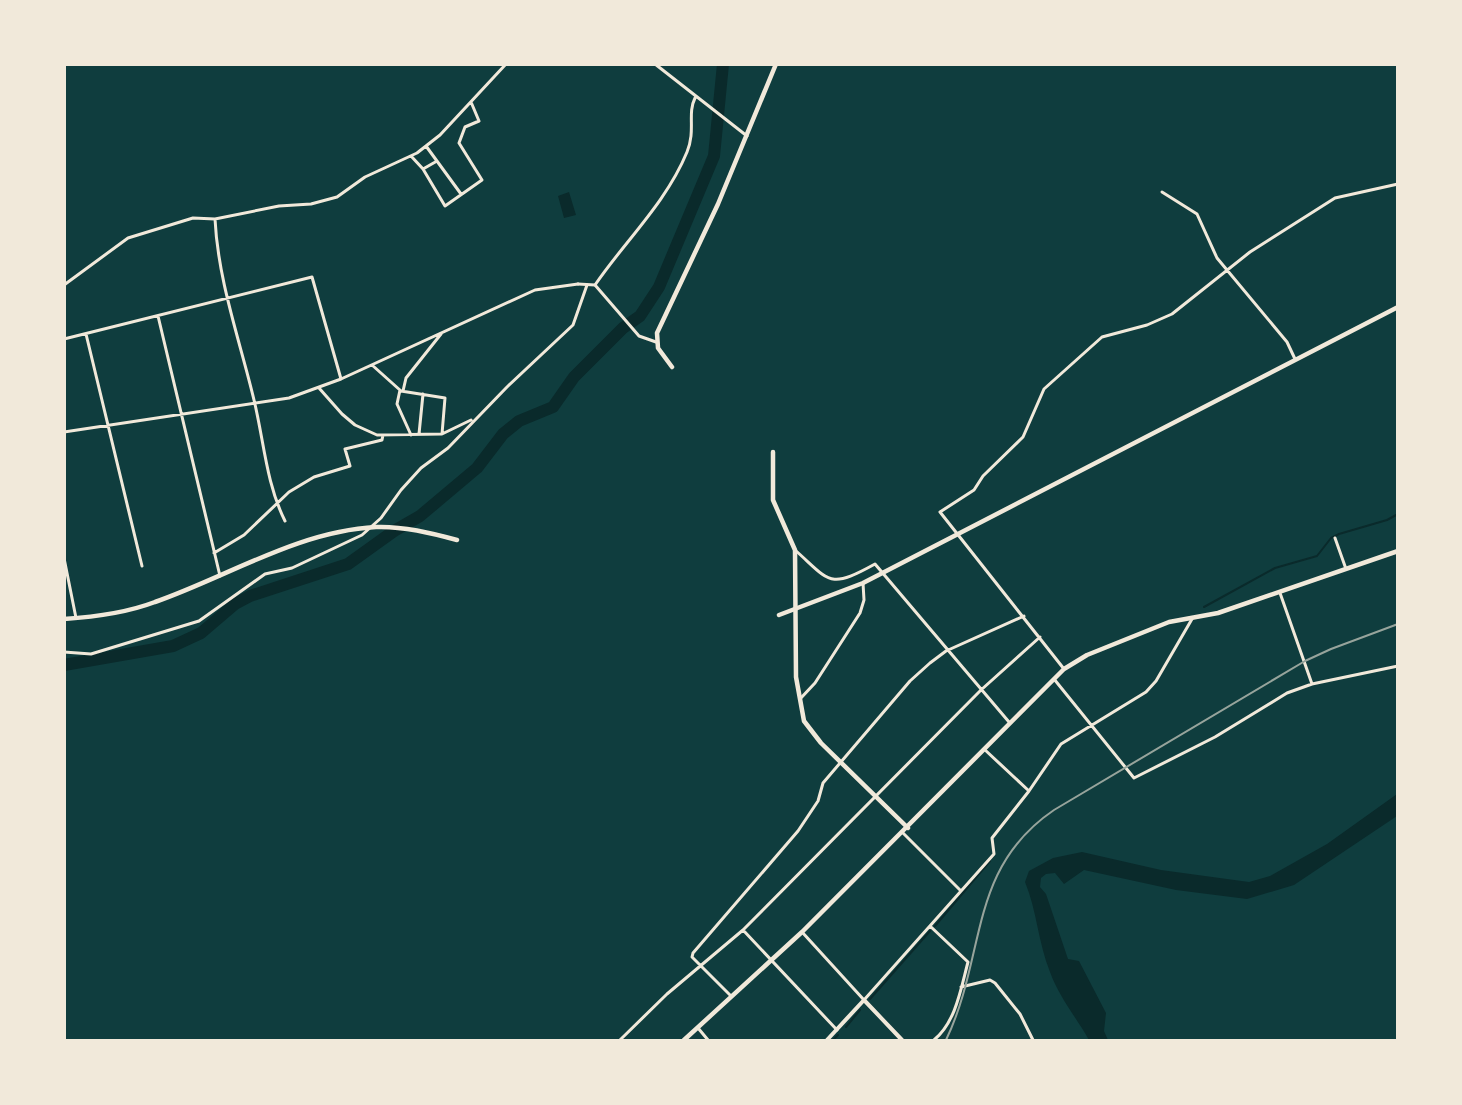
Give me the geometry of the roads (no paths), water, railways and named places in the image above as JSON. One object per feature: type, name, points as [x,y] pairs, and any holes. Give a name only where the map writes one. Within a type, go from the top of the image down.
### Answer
[{"type":"main road","points":[[672,367],[656,342],[657,333],[718,204],[776,64]]},
{"type":"main road","points":[[779,615],[863,583],[956,533],[1398,308]]},
{"type":"main road","points":[[773,452],[773,500],[795,550],[795,628],[799,699],[807,726],[842,764],[908,828]]},
{"type":"main road","points":[[64,620],[152,603],[291,547],[333,534],[378,527],[457,540]]},
{"type":"main road","points":[[684,1041],[802,932],[1064,669],[1087,655],[1169,622],[1218,613],[1398,551]]},
{"type":"main road","points":[[827,1041],[864,1000],[902,1041]]},
{"type":"street","points":[[64,285],[128,238],[193,218],[214,219],[279,206],[311,204],[338,197],[365,177],[426,146],[506,64]]},
{"type":"street","points":[[655,64],[695,98],[747,136]]},
{"type":"street","points":[[594,285],[641,228],[686,154],[693,130],[691,112],[695,98]]},
{"type":"street","points":[[410,156],[423,170],[446,206],[482,180],[459,143],[465,127],[479,121],[471,102]]},
{"type":"street","points":[[426,146],[461,194]]},
{"type":"street","points":[[423,170],[437,161]]},
{"type":"street","points":[[1064,669],[940,512],[974,490],[983,476],[1023,437],[1044,389],[1066,366],[1102,337],[1147,325],[1172,314],[1226,270],[1307,213],[1335,198],[1398,184]]},
{"type":"street","points":[[1162,192],[1197,214],[1217,258],[1287,342],[1295,359]]},
{"type":"street","points":[[214,219],[228,297],[255,403],[277,504],[285,521]]},
{"type":"street","points":[[64,339],[312,277],[341,379]]},
{"type":"street","points":[[64,432],[289,398],[341,379],[535,290],[557,285],[594,285],[639,336],[656,342]]},
{"type":"street","points":[[64,652],[91,654],[199,621],[265,574],[292,568],[346,545],[362,535],[381,518],[401,490],[421,468],[448,448],[473,420],[573,325],[587,285]]},
{"type":"street","points":[[158,316],[220,576]]},
{"type":"street","points":[[411,435],[397,404],[401,390],[406,378],[442,333]]},
{"type":"street","points":[[86,334],[142,566]]},
{"type":"street","points":[[372,365],[401,390],[446,398],[442,434]]},
{"type":"street","points":[[319,388],[356,425],[382,435],[442,434],[473,420]]},
{"type":"street","points":[[418,434],[423,394]]},
{"type":"street","points":[[214,553],[244,535],[289,492],[314,477],[350,466],[345,448],[382,440],[382,435]]},
{"type":"street","points":[[1335,538],[1346,569]]},
{"type":"street","points":[[795,550],[824,577],[847,578],[875,564],[946,651],[1009,722]]},
{"type":"street","points":[[64,558],[76,618]]},
{"type":"street","points":[[799,699],[815,683],[860,614],[864,600],[863,583]]},
{"type":"street","points":[[1280,592],[1312,684]]},
{"type":"street","points":[[731,996],[692,957],[693,953],[798,831],[818,801],[823,783],[842,764],[910,681],[946,651],[1024,616]]},
{"type":"street","points":[[802,932],[864,1000],[994,854],[992,838],[1029,791],[1061,744],[1091,728],[1146,692],[1156,681],[1192,619]]},
{"type":"street","points":[[620,1041],[667,994],[743,930],[981,690],[1040,636]]},
{"type":"street","points":[[1054,679],[1091,728],[1134,778],[1215,737],[1287,693],[1312,684],[1398,666]]},
{"type":"street","points":[[983,748],[1029,791]]},
{"type":"street","points":[[903,833],[961,891]]},
{"type":"street","points":[[929,926],[968,962],[946,1027],[934,1041]]},
{"type":"street","points":[[743,930],[837,1030]]},
{"type":"street","points":[[961,987],[990,980],[995,983],[1020,1014],[1032,1041]]},
{"type":"street","points":[[698,1028],[708,1041]]},
{"type":"water","points":[[569,192],[576,215],[564,218],[558,196]]},
{"type":"water","points":[[1397,794],[1397,816],[1294,885],[1247,899],[1176,890],[1084,870],[1064,884],[1055,873],[1046,874],[1041,878],[1040,887],[1046,894],[1068,959],[1079,961],[1106,1013],[1104,1031],[1108,1040],[1089,1040],[1058,990],[1046,961],[1025,882],[1029,871],[1053,858],[1082,852],[1161,870],[1249,882],[1270,876],[1327,844]]},
{"type":"waterway","points":[[64,665],[173,646],[201,633],[235,604],[250,596],[348,564],[394,531],[420,516],[477,468],[503,434],[519,421],[553,407],[574,377],[623,328],[640,316],[659,287],[714,156],[723,64]]},
{"type":"waterway","points":[[1204,607],[1275,568],[1317,556],[1331,538],[1339,534],[1387,520],[1398,514]]},
{"type":"waterway","points":[[935,926],[990,861]]},
{"type":"waterway","points":[[870,999],[930,931]]},
{"type":"waterway","points":[[846,1027],[860,1010]]},
{"type":"waterway","points":[[833,1040],[838,1035]]},
{"type":"railway","points":[[946,1040],[959,1008],[992,886],[1006,859],[1026,833],[1054,810],[1305,661],[1398,624]]}]
